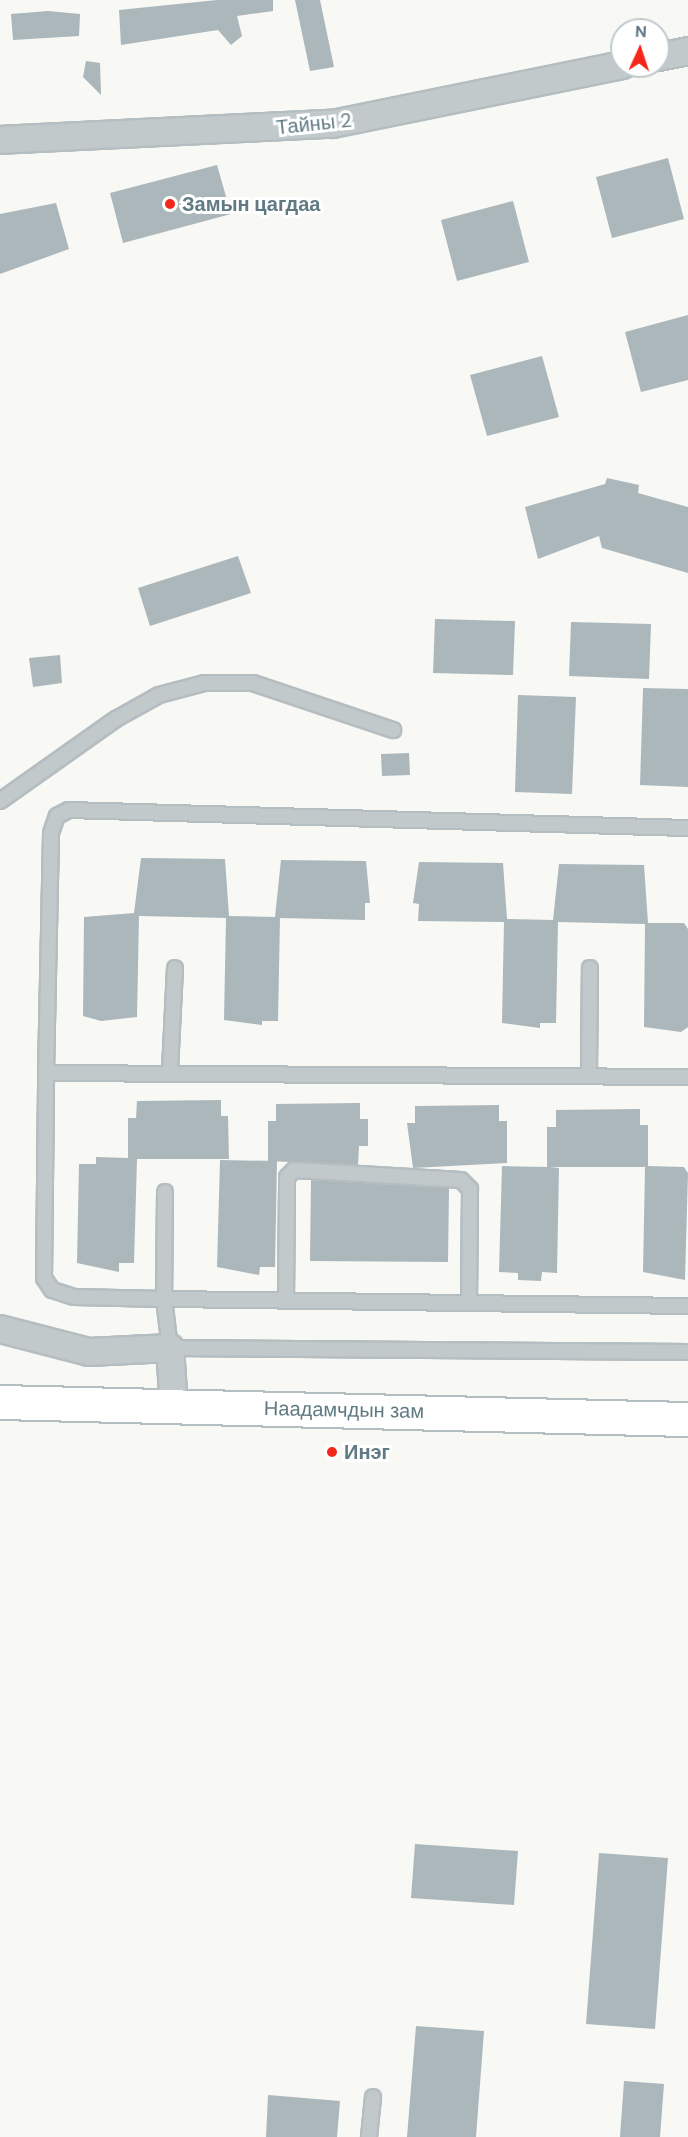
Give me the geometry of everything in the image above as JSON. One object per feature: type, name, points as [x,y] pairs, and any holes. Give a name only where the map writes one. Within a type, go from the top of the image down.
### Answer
[{"type":"main road","name":"Наадамчдын зам","points":[[0,1402],[688,1419]]},
{"type":"street","points":[[670,55],[688,51]]},
{"type":"street","name":"Тайны 2","points":[[0,140],[333,124],[610,67]]},
{"type":"street","points":[[0,1329],[89,1352],[170,1348],[174,1406]]},
{"type":"lane","points":[[0,801],[116,719],[159,695],[204,683],[253,683],[393,730]]},
{"type":"lane","points":[[688,828],[69,810],[57,816],[51,833],[44,1278],[52,1290],[74,1297],[688,1306]]},
{"type":"lane","points":[[170,1070],[176,968]]},
{"type":"lane","points":[[589,1073],[590,968]]},
{"type":"lane","points":[[46,1073],[170,1070],[589,1073],[688,1077]]},
{"type":"lane","points":[[286,1301],[287,1177],[294,1170],[461,1180],[470,1189],[469,1303]]},
{"type":"lane","points":[[165,1192],[164,1299],[170,1348],[688,1352]]},
{"type":"lane","points":[[369,2137],[373,2097]]},
{"type":"building","points":[[217,0],[273,0],[273,11],[237,16],[242,36],[231,45],[218,30],[121,45],[119,10]]},
{"type":"building","points":[[295,0],[320,0],[334,67],[310,71]]},
{"type":"building","points":[[48,11],[80,14],[79,36],[13,40],[11,14]]},
{"type":"building","points":[[86,61],[100,63],[101,95],[83,77]]},
{"type":"building","points":[[668,158],[684,219],[612,238],[596,177]]},
{"type":"building","name":"Замын цагдаа","points":[[217,165],[231,214],[123,243],[110,193]]},
{"type":"building","points":[[513,201],[529,262],[457,281],[441,220]]},
{"type":"building","points":[[56,203],[69,249],[0,274],[0,214]]},
{"type":"building","points":[[688,315],[688,380],[641,392],[625,332]]},
{"type":"building","points":[[542,356],[559,417],[487,436],[470,375]]},
{"type":"building","points":[[607,478],[639,485],[638,493],[688,507],[688,573],[602,548],[599,536],[538,559],[525,507],[605,484]]},
{"type":"building","points":[[238,556],[251,593],[150,626],[138,588]]},
{"type":"building","points":[[435,619],[515,621],[513,675],[433,673]]},
{"type":"building","points":[[571,622],[651,624],[649,679],[569,676]]},
{"type":"building","points":[[60,655],[62,683],[33,687],[29,658]]},
{"type":"building","points":[[643,688],[688,689],[688,787],[640,785]]},
{"type":"building","points":[[518,695],[576,697],[572,794],[515,792]]},
{"type":"building","points":[[409,753],[410,775],[382,776],[381,754]]},
{"type":"building","points":[[141,858],[225,859],[229,916],[275,917],[281,860],[366,861],[370,903],[365,903],[365,920],[280,918],[278,1021],[262,1021],[262,1025],[224,1020],[226,918],[139,916],[137,1017],[101,1021],[83,1016],[84,917],[134,913]]},
{"type":"building","points":[[419,862],[503,863],[507,919],[553,920],[559,864],[644,865],[648,923],[684,923],[688,929],[688,1027],[681,1032],[644,1027],[645,924],[558,922],[556,1023],[540,1023],[540,1028],[502,1023],[504,922],[418,921],[419,904],[413,903]]},
{"type":"building","points":[[221,1100],[221,1116],[228,1116],[229,1159],[137,1159],[134,1263],[119,1263],[119,1272],[77,1263],[79,1164],[96,1164],[96,1157],[128,1158],[128,1118],[136,1118],[137,1101]]},
{"type":"building","points":[[360,1103],[360,1119],[368,1119],[368,1146],[359,1146],[358,1165],[268,1161],[268,1121],[276,1121],[276,1104]]},
{"type":"building","points":[[499,1105],[499,1121],[507,1121],[507,1163],[413,1168],[407,1123],[415,1123],[415,1106]]},
{"type":"building","points":[[640,1109],[640,1125],[648,1125],[648,1166],[684,1167],[688,1173],[685,1280],[643,1272],[645,1167],[550,1167],[559,1168],[557,1273],[542,1272],[541,1281],[518,1280],[518,1273],[499,1272],[502,1166],[547,1167],[547,1127],[556,1127],[556,1110]]},
{"type":"building","points":[[220,1160],[277,1161],[275,1267],[260,1267],[259,1275],[217,1267]]},
{"type":"building","points":[[311,1180],[449,1188],[448,1262],[310,1261]]},
{"type":"building","points":[[415,1844],[518,1851],[514,1905],[411,1898]]},
{"type":"building","points":[[599,1853],[668,1858],[655,2029],[586,2024]]},
{"type":"building","points":[[416,2026],[484,2031],[476,2137],[407,2137]]},
{"type":"building","points":[[624,2081],[664,2084],[660,2137],[620,2137]]},
{"type":"building","points":[[268,2095],[340,2101],[337,2137],[266,2137]]},
{"type":"place","name":"Замын цагдаа","points":[[170,204]]},
{"type":"place","name":"Инэг","points":[[332,1452]]}]
